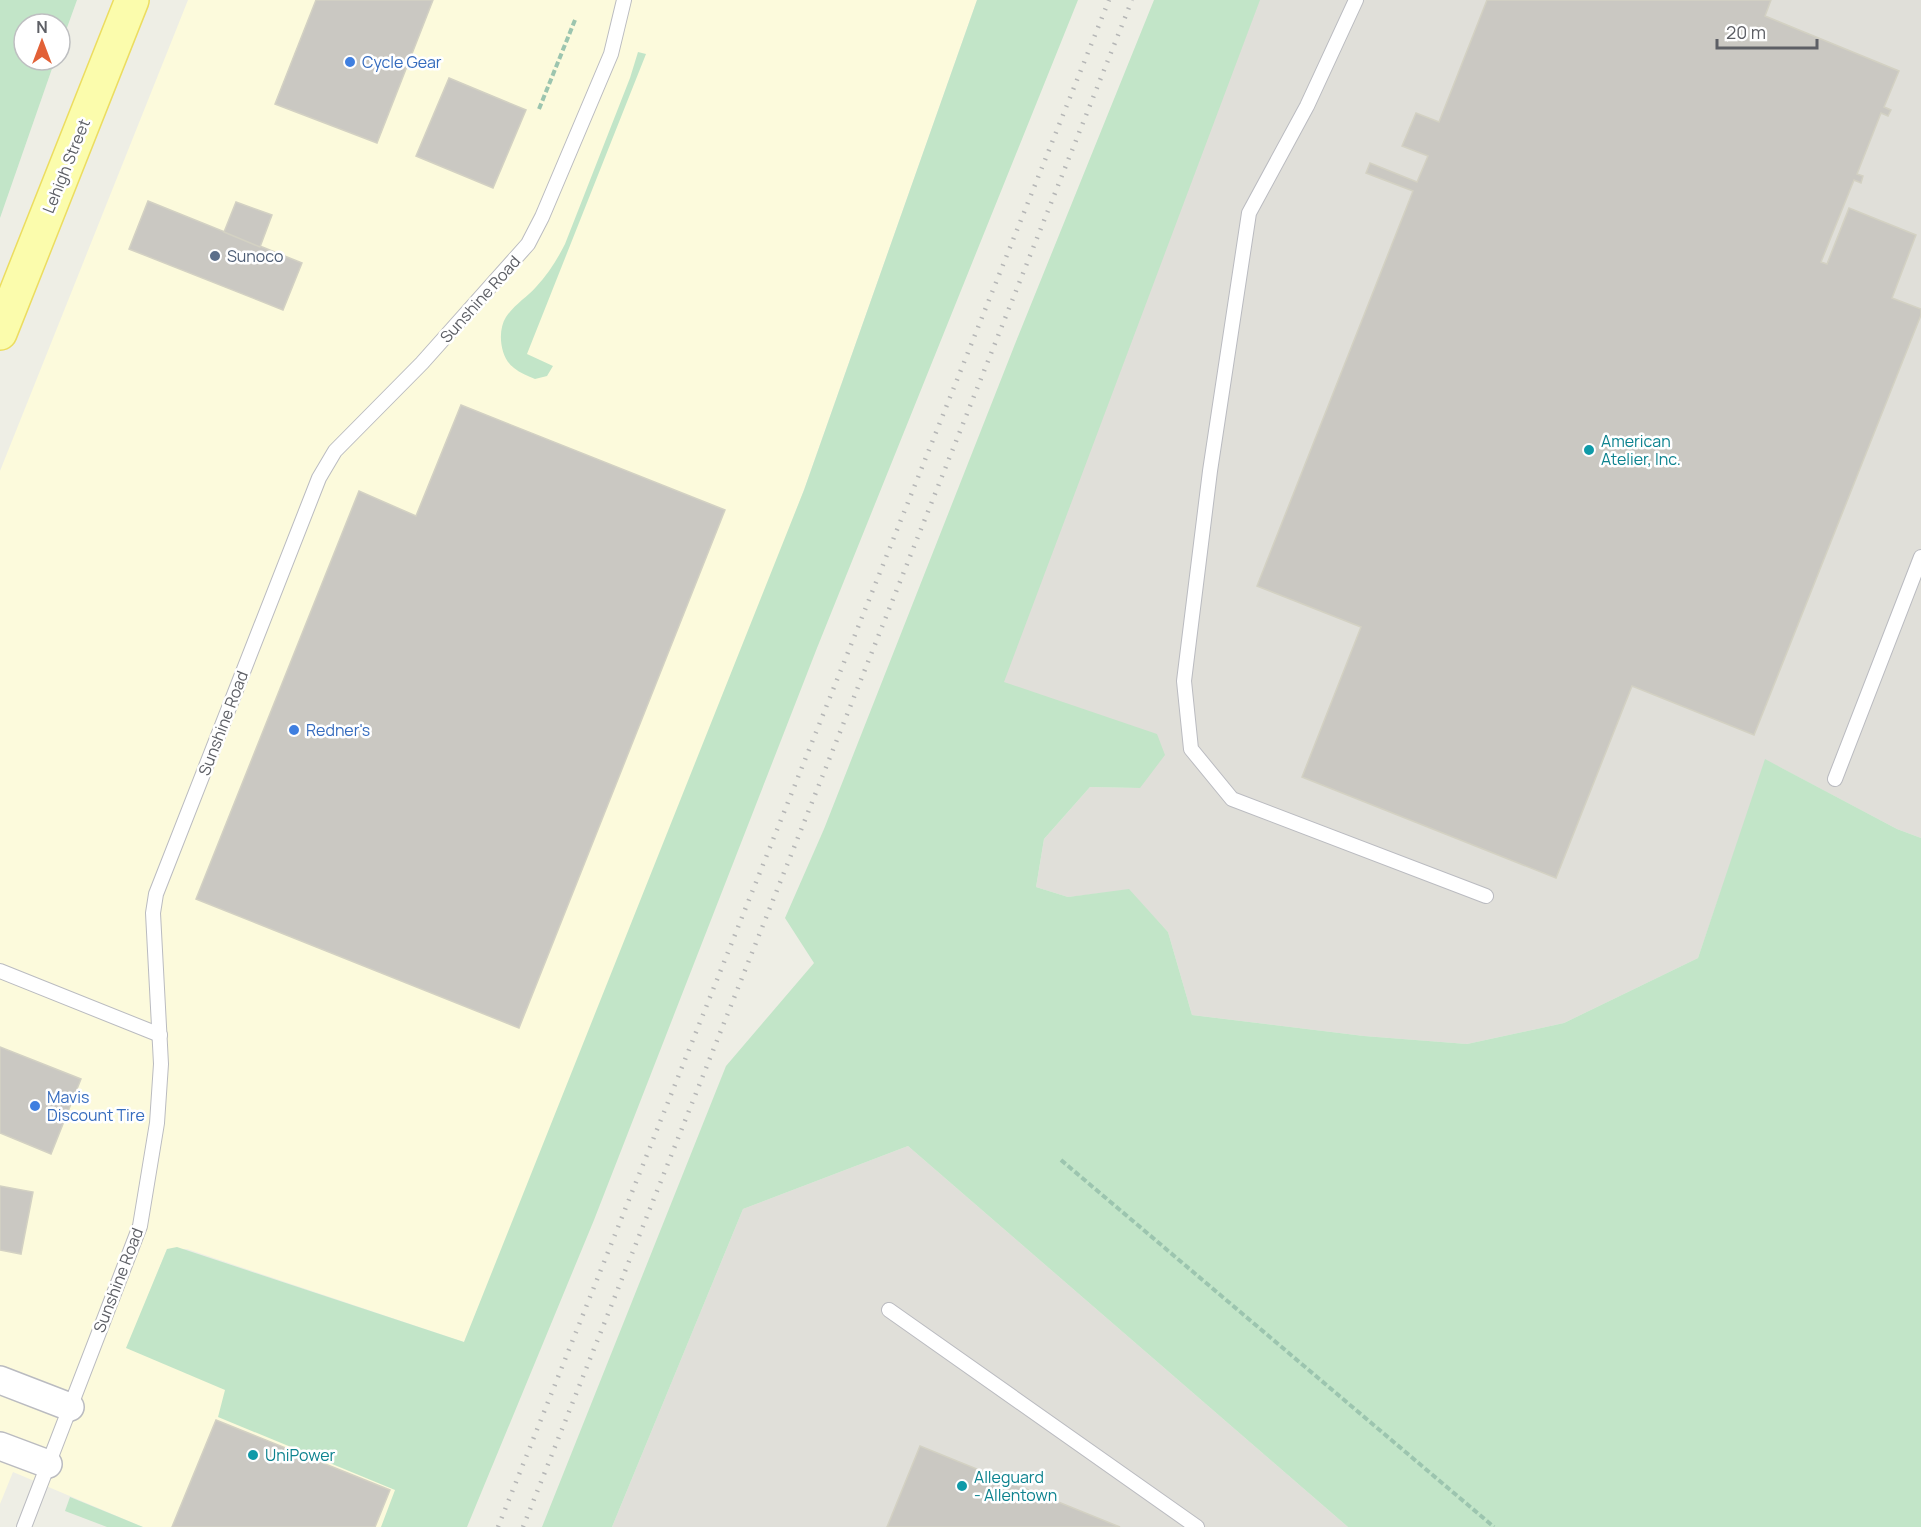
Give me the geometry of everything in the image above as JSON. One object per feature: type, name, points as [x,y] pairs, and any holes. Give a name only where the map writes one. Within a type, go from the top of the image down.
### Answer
[{"type":"main road","name":"Lehigh Street","points":[[4,315],[132,0]]},
{"type":"street","points":[[0,1380],[70,1407]]},
{"type":"street","points":[[0,1446],[48,1464]]},
{"type":"lane","name":"Sunshine Road","points":[[24,1527],[140,1226],[157,1123],[161,1064],[153,913],[156,894],[319,478],[335,451],[422,363],[528,244],[542,217],[611,54],[624,0]]},
{"type":"lane","points":[[1356,0],[1307,106],[1249,213],[1210,471],[1184,681],[1191,749],[1232,799],[1486,896]]},
{"type":"lane","points":[[1835,779],[1921,557]]},
{"type":"lane","points":[[0,971],[160,1035]]},
{"type":"lane","points":[[889,1310],[1197,1527]]},
{"type":"path","points":[[539,109],[575,20]]},
{"type":"path","points":[[1061,1160],[1494,1527]]},
{"type":"shaded area","points":[[188,0],[977,0],[804,490],[632,941],[464,1342],[187,1249],[167,1249],[127,1348],[422,1469],[400,1527],[143,1527],[13,1472],[0,1504],[0,471]]},
{"type":"shaded area","points":[[1237,0],[1921,0],[1921,838],[1897,829],[1766,760],[1698,958],[1564,1023],[1467,1044],[1364,1036],[1192,1015],[1168,932],[1129,890],[1068,897],[1036,887],[1044,839],[1090,787],[1140,788],[958,699]]},
{"type":"shaded area","points":[[908,1146],[1348,1527],[612,1527],[743,1209]]},
{"type":"green space","points":[[0,0],[77,0],[72,14],[72,12],[12,12],[12,72],[51,72],[0,218]]},
{"type":"green space","points":[[977,0],[1078,0],[817,648],[594,1220],[467,1527],[381,1527],[395,1490],[218,1417],[225,1390],[126,1348],[167,1249],[177,1247],[464,1342],[804,490]]},
{"type":"green space","points":[[1154,0],[1260,0],[1004,682],[1157,734],[1165,755],[1140,788],[1090,787],[1044,839],[1036,887],[1068,897],[1129,889],[1168,932],[1192,1015],[1364,1036],[1467,1044],[1564,1023],[1698,958],[1765,759],[1897,829],[1921,838],[1921,1527],[1348,1527],[908,1146],[743,1209],[612,1527],[542,1527],[726,1066],[814,963],[785,918],[824,829],[1015,344]]},
{"type":"green space","points":[[638,52],[646,54],[527,354],[553,366],[547,376],[535,379],[509,364],[501,344],[501,329],[506,317],[544,277],[565,244]]},
{"type":"green space","points":[[70,1497],[143,1527],[107,1527],[65,1511]]},
{"type":"building","name":"Cycle Gear","points":[[316,0],[433,0],[377,143],[275,104]]},
{"type":"building","name":"American Atelier, Inc.","points":[[1487,0],[1771,0],[1765,16],[1899,71],[1884,107],[1891,110],[1888,116],[1881,113],[1857,174],[1863,176],[1861,183],[1854,180],[1821,262],[1827,264],[1849,208],[1916,235],[1892,298],[1921,309],[1921,315],[1754,735],[1632,686],[1556,878],[1302,777],[1361,627],[1257,586],[1413,191],[1366,173],[1370,163],[1417,182],[1428,156],[1402,146],[1416,113],[1439,122]]},
{"type":"building","points":[[449,78],[526,110],[493,188],[416,156]]},
{"type":"building","name":"Sunoco","points":[[148,201],[302,263],[283,310],[129,249]]},
{"type":"building","points":[[236,202],[272,215],[260,247],[224,232]]},
{"type":"building","points":[[461,405],[725,510],[519,1028],[196,899],[359,491],[416,516]]},
{"type":"building","name":"Mavis Discount Tire","points":[[0,1047],[81,1079],[51,1154],[0,1133]]},
{"type":"building","points":[[0,1186],[33,1192],[21,1254],[0,1250]]},
{"type":"building","name":"UniPower","points":[[216,1420],[390,1490],[375,1527],[172,1527]]},
{"type":"building","name":"Alleguard - Allentown","points":[[920,1446],[1120,1527],[887,1527]]},
{"type":"railway","points":[[498,1527],[1109,0]]},
{"type":"railway","points":[[523,1527],[1132,0]]},
{"type":"place","name":"Cycle Gear","points":[[350,62]]},
{"type":"place","name":"Sunoco","points":[[215,256]]},
{"type":"place","name":"American Atelier, Inc.","points":[[1589,450]]},
{"type":"place","name":"Redner's","points":[[294,730]]},
{"type":"place","name":"Mavis Discount Tire","points":[[35,1106]]},
{"type":"place","name":"UniPower","points":[[253,1455]]},
{"type":"place","name":"Alleguard - Allentown","points":[[962,1486]]}]
